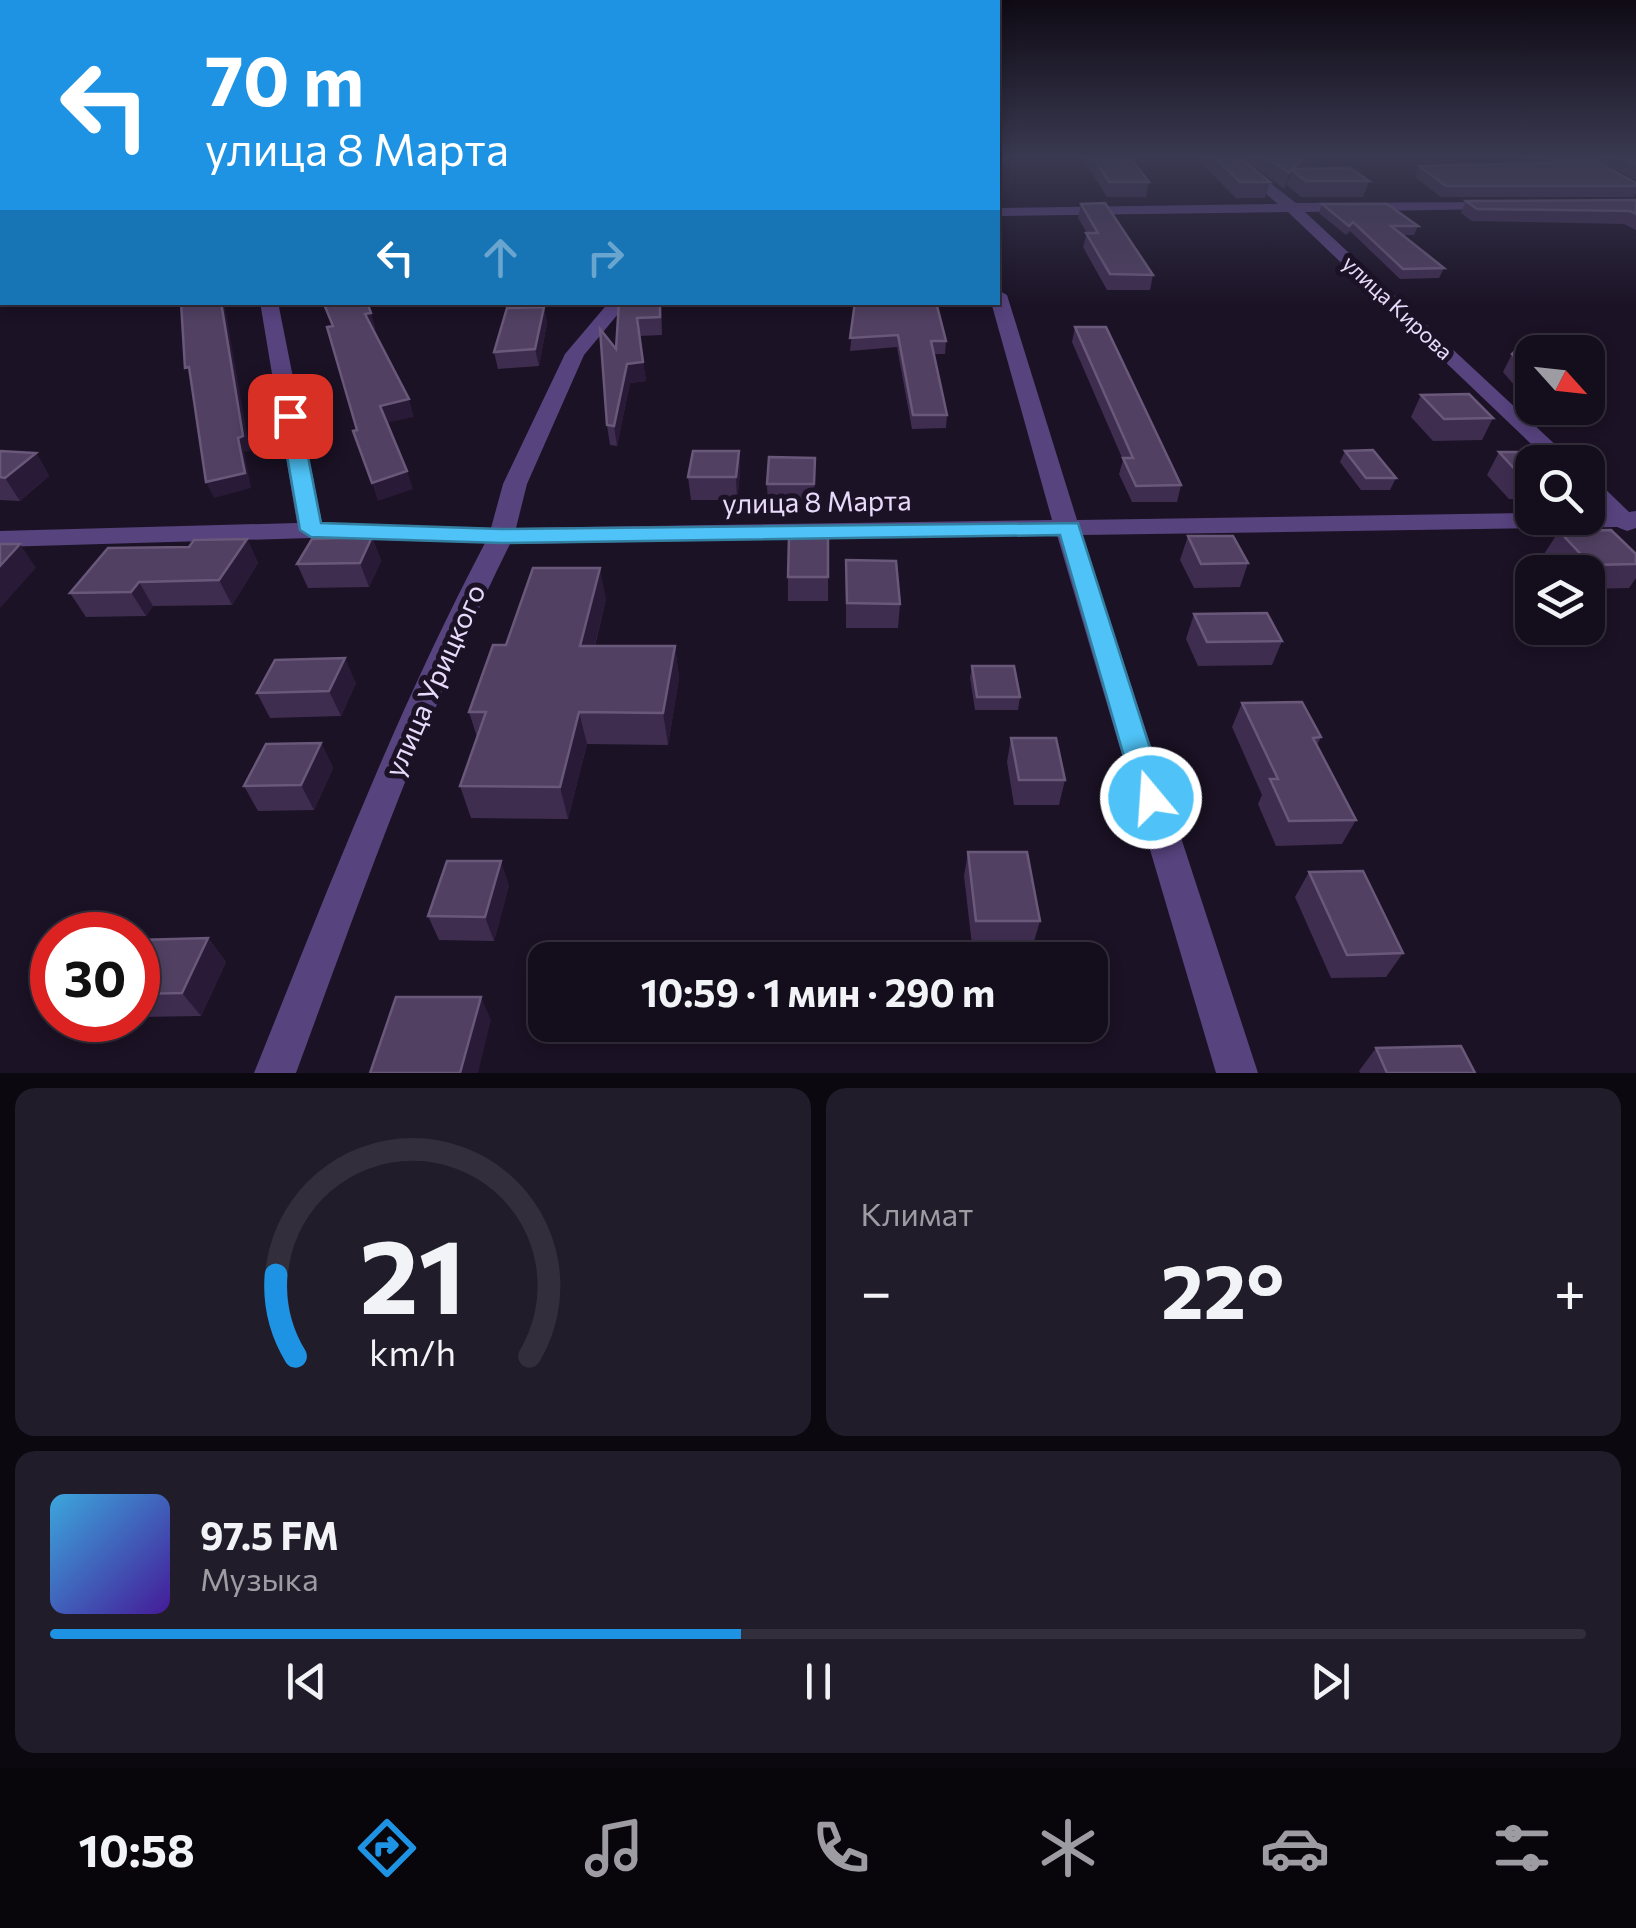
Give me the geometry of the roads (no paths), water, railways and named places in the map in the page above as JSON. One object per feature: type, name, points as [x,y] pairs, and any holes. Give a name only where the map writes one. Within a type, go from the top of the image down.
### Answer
[{"type":"street","points":[[1000,212],[1203,207]]},
{"type":"street","name":"улица Кирова","points":[[1291,207],[1545,445]]},
{"type":"street","points":[[1000,301],[1092,612],[1237,1073]]},
{"type":"street","points":[[270,305],[311,530]]},
{"type":"street","name":"улица Урицкого","points":[[275,1073],[401,750],[447,642],[501,536],[514,484],[575,354],[616,305]]},
{"type":"street","points":[[1605,500],[1632,523]]},
{"type":"street","name":"улица 8 Марта","points":[[0,539],[311,530],[501,536],[1632,523]]}]
